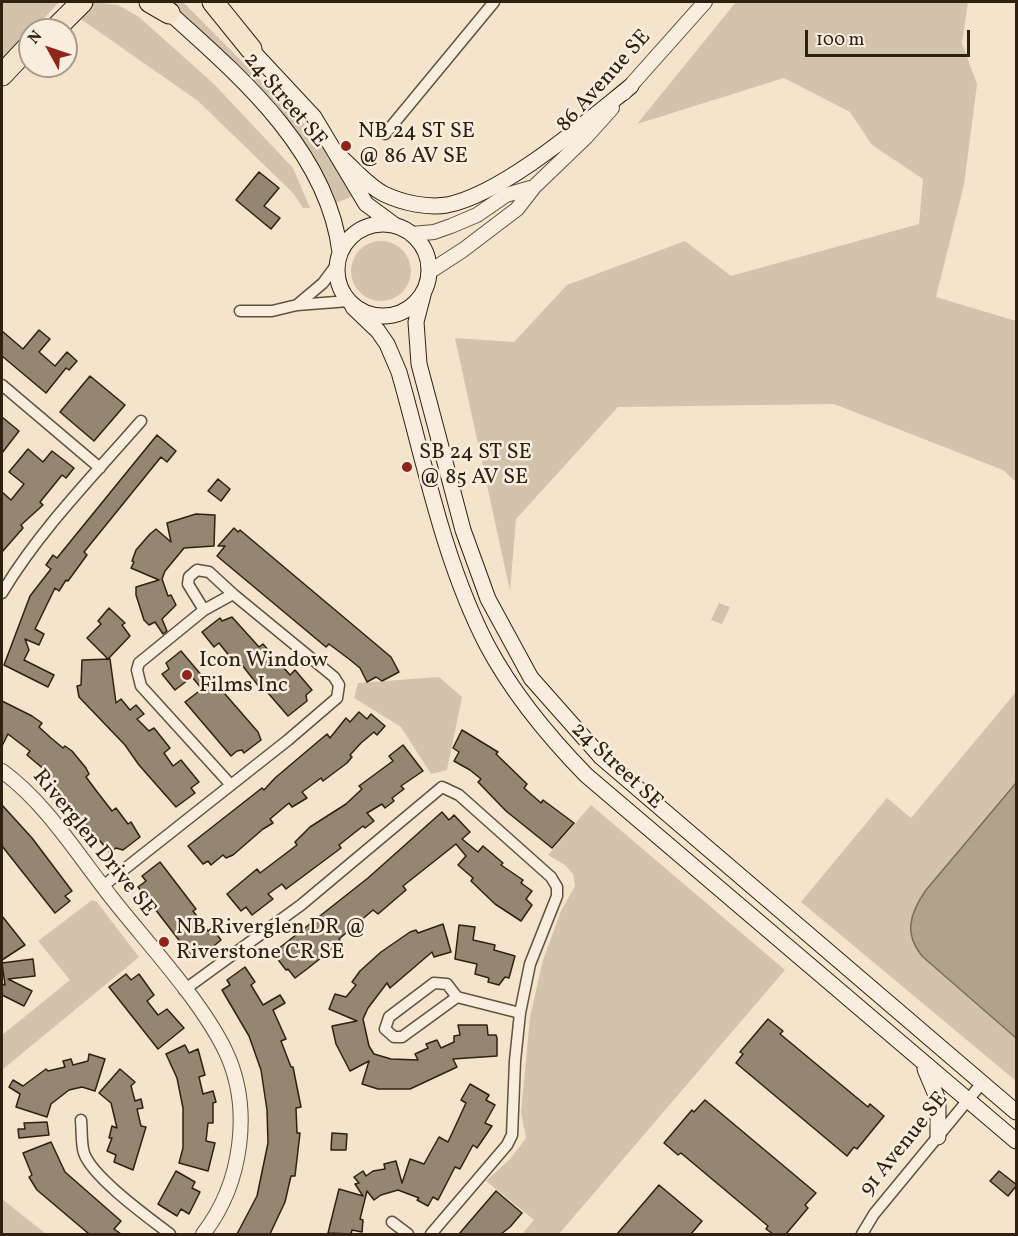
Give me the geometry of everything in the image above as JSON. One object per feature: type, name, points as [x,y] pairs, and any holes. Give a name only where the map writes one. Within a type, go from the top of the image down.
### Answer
[{"type":"highway","points":[[54,18],[68,2]]},
{"type":"highway","points":[[66,18],[82,2]]},
{"type":"highway","points":[[150,2],[163,7]]},
{"type":"highway","points":[[213,2],[251,49]]},
{"type":"highway","points":[[2,75],[18,58]]},
{"type":"highway","points":[[2,75],[18,63]]},
{"type":"main road","name":"24 Street SE","points":[[201,2],[251,49],[314,117],[366,204],[396,226]]},
{"type":"main road","name":"24 Street SE","points":[[163,7],[240,78],[290,136],[322,188],[335,222],[338,258]]},
{"type":"main road","points":[[335,153],[381,193],[411,203],[446,205],[474,196],[550,150],[631,86]]},
{"type":"main road","points":[[381,224],[396,226],[412,234],[425,250],[429,272],[424,291],[408,309],[391,316],[375,316],[351,304],[339,285],[338,258],[351,236],[366,227],[381,224]]},
{"type":"main road","name":"24 Street SE","points":[[424,291],[416,322],[418,364],[460,519],[488,599],[531,678],[601,758],[1017,1112]]},
{"type":"main road","name":"24 Street SE","points":[[351,304],[378,330],[387,344],[399,372],[455,571],[487,646],[530,713],[586,775],[920,1061],[1017,1141]]},
{"type":"main road","points":[[920,1061],[933,1083],[938,1100],[938,1137]]},
{"type":"street","points":[[385,134],[494,2]]},
{"type":"street","name":"86 Avenue SE","points":[[429,272],[464,250],[517,209],[534,187],[586,137],[705,2]]},
{"type":"street","name":"86 Avenue SE","points":[[412,234],[434,232],[477,216],[506,195],[534,187]]},
{"type":"street","points":[[297,305],[324,283],[338,258]]},
{"type":"street","points":[[240,311],[272,311],[297,305],[351,304]]},
{"type":"street","points":[[2,385],[100,468]]},
{"type":"street","points":[[2,593],[19,565],[141,422]]},
{"type":"street","points":[[103,886],[334,703],[339,691],[334,677],[209,572],[197,570],[189,577],[188,584],[204,610]]},
{"type":"street","points":[[231,785],[138,679],[139,663],[204,610],[233,594]]},
{"type":"street","name":"Riverglen Drive SE","points":[[2,771],[34,800],[103,886],[209,1023],[226,1052],[239,1100],[240,1139],[232,1178],[224,1200],[203,1234]]},
{"type":"street","points":[[184,990],[301,905],[442,787],[459,795],[551,877],[557,887],[555,900],[530,964],[520,1013],[514,1061],[512,1134],[507,1145],[431,1234]]},
{"type":"street","points":[[457,997],[402,1037],[394,1038],[386,1029],[389,1017],[434,983],[447,984],[457,997],[520,1013]]},
{"type":"street","name":"91 Avenue SE","points":[[862,1234],[874,1214],[982,1083]]},
{"type":"street","points":[[81,1120],[84,1152],[98,1174],[170,1234]]},
{"type":"street","points":[[392,1222],[408,1234]]},
{"type":"shaded area","points":[[2,2],[59,2],[44,18],[18,18],[18,47],[2,64]]},
{"type":"shaded area","points":[[92,2],[118,5],[139,17],[214,84],[293,168],[310,208],[303,208],[293,193],[198,101],[75,15]]},
{"type":"shaded area","points":[[168,2],[183,2],[309,129],[329,154],[353,196],[336,203],[321,173],[285,118],[217,47]]},
{"type":"shaded area","points":[[736,2],[968,2],[962,43],[977,84],[964,185],[936,297],[1016,321],[1016,482],[1003,470],[834,404],[618,407],[516,519],[510,591],[455,338],[514,342],[567,285],[685,241],[731,276],[919,224],[923,179],[872,145],[850,112],[784,78],[637,124]]},
{"type":"shaded area","points":[[381,241],[398,246],[406,254],[411,271],[406,288],[398,296],[381,301],[364,296],[356,288],[351,271],[356,254],[364,246]]},
{"type":"shaded area","points":[[719,603],[730,607],[722,624],[711,620]]},
{"type":"shaded area","points":[[439,677],[462,697],[447,770],[431,774],[401,727],[354,698],[358,683]]},
{"type":"shaded area","points":[[1016,692],[1016,1081],[801,902],[887,798],[911,818]]},
{"type":"shaded area","points":[[1016,783],[1016,1038],[923,957],[913,940],[911,924],[916,907],[926,890]]},
{"type":"shaded area","points":[[591,805],[785,970],[559,1234],[522,1234],[534,1220],[486,1181],[510,1159],[526,1138],[521,1112],[530,1017],[543,960],[561,911],[575,886],[573,874],[565,865],[548,855]]},
{"type":"shaded area","points":[[92,900],[97,902],[139,957],[2,1070],[2,1035],[70,980],[38,941]]},
{"type":"shaded area","points":[[2,1199],[46,1234],[2,1234]]},
{"type":"building","points":[[259,172],[279,188],[264,206],[280,218],[271,229],[236,200]]},
{"type":"building","points":[[39,330],[50,339],[39,352],[55,366],[67,352],[77,361],[69,370],[66,368],[46,393],[2,356],[2,331],[23,349]]},
{"type":"building","points":[[90,376],[125,405],[94,441],[60,412]]},
{"type":"building","points":[[2,417],[19,431],[2,453]]},
{"type":"building","points":[[157,435],[176,451],[167,462],[161,457],[84,552],[87,555],[68,581],[66,580],[59,591],[55,588],[35,629],[44,634],[39,645],[25,639],[29,650],[24,660],[54,675],[48,687],[4,665],[30,596],[51,569],[46,565],[53,555],[57,558]]},
{"type":"building","points":[[28,449],[43,462],[52,451],[74,468],[66,478],[62,475],[40,502],[43,505],[21,525],[23,528],[2,552],[2,492],[11,500],[24,484],[9,472]]},
{"type":"building","points":[[218,479],[230,489],[221,501],[208,491]]},
{"type":"building","points":[[196,514],[215,515],[214,546],[184,548],[165,571],[162,579],[168,596],[171,595],[176,605],[162,619],[167,631],[163,634],[155,622],[149,625],[144,620],[136,595],[136,587],[159,580],[131,568],[134,562],[132,561],[136,550],[156,529],[171,542],[167,523]]},
{"type":"building","points":[[234,528],[238,532],[240,530],[391,657],[399,672],[382,681],[376,677],[367,682],[360,668],[329,644],[326,647],[217,556],[225,546],[218,546]]},
{"type":"building","points":[[109,608],[125,623],[122,625],[130,636],[108,659],[87,638],[101,624],[98,621]]},
{"type":"building","points":[[232,617],[259,647],[263,644],[290,675],[295,670],[312,690],[306,695],[307,701],[288,716],[262,686],[260,688],[235,656],[231,658],[219,643],[214,647],[202,632],[220,618],[222,621]]},
{"type":"building","points":[[181,651],[208,683],[210,681],[225,694],[258,732],[261,740],[244,753],[242,750],[237,751],[231,756],[185,702],[202,689],[192,677],[175,690],[162,674],[169,669],[166,663]]},
{"type":"building","points":[[110,659],[116,703],[121,699],[130,710],[136,705],[144,714],[137,719],[149,731],[154,728],[170,748],[164,753],[173,766],[181,760],[199,782],[191,788],[195,793],[176,807],[139,765],[125,745],[79,697],[77,686],[81,685],[82,660]]},
{"type":"building","points":[[2,701],[42,723],[39,727],[63,748],[65,746],[72,751],[86,768],[89,774],[86,777],[112,811],[116,808],[128,824],[131,822],[140,837],[123,850],[116,848],[110,853],[44,773],[46,771],[27,755],[30,751],[8,734],[2,746]]},
{"type":"building","points":[[359,712],[367,719],[371,714],[385,726],[377,735],[374,732],[361,743],[350,755],[352,757],[347,763],[323,781],[321,778],[302,792],[307,798],[292,807],[289,803],[270,819],[273,823],[233,855],[226,858],[223,855],[211,865],[208,861],[203,864],[188,846],[262,788],[264,790],[327,734],[330,738],[346,718],[350,722]]},
{"type":"building","points":[[462,730],[498,752],[496,754],[527,784],[524,788],[541,803],[543,800],[574,823],[552,848],[506,811],[478,782],[481,779],[454,761],[459,752],[453,748]]},
{"type":"building","points":[[403,745],[423,771],[401,786],[404,789],[392,798],[394,801],[385,808],[382,804],[367,813],[374,821],[365,828],[363,826],[339,845],[341,848],[286,889],[282,884],[268,894],[273,899],[252,915],[246,907],[241,911],[227,894],[257,869],[260,873],[297,845],[295,842],[310,827],[346,804],[362,789],[359,786],[393,761],[389,756]]},
{"type":"building","points":[[2,805],[32,838],[72,891],[65,896],[70,901],[55,913],[2,846]]},
{"type":"building","points":[[442,812],[449,820],[454,815],[470,832],[462,839],[478,852],[483,846],[503,863],[501,865],[523,880],[521,883],[532,891],[526,899],[532,905],[521,921],[495,904],[471,881],[473,878],[458,865],[466,856],[456,844],[403,886],[406,890],[378,914],[373,910],[339,939],[341,942],[295,978],[288,969],[286,970],[273,953],[368,878]]},
{"type":"building","points":[[160,862],[196,909],[193,911],[208,931],[212,928],[221,940],[203,955],[200,951],[192,957],[138,887],[146,881],[142,876]]},
{"type":"building","points":[[2,916],[25,945],[2,960]]},
{"type":"building","points":[[443,924],[451,952],[434,957],[432,952],[390,988],[387,983],[368,1008],[363,1019],[369,1046],[374,1054],[391,1059],[418,1060],[415,1054],[428,1048],[426,1044],[437,1040],[441,1048],[454,1042],[454,1036],[460,1035],[458,1025],[487,1025],[488,1035],[496,1035],[497,1038],[497,1056],[453,1059],[457,1067],[410,1089],[378,1089],[362,1084],[369,1061],[350,1071],[336,1044],[332,1026],[357,1021],[329,1009],[335,994],[346,997],[356,985],[352,982],[360,971],[381,952],[410,932],[416,930],[418,933]]},
{"type":"building","points":[[459,925],[475,927],[473,940],[495,945],[494,950],[515,956],[509,978],[505,977],[499,985],[488,982],[489,978],[475,974],[477,964],[455,959]]},
{"type":"building","points":[[33,959],[35,976],[8,979],[32,991],[24,1006],[2,995],[2,984],[5,985],[2,963]]},
{"type":"building","points":[[245,967],[255,982],[251,985],[263,1005],[280,995],[285,1003],[273,1010],[286,1039],[281,1041],[291,1067],[293,1067],[301,1107],[296,1108],[297,1133],[300,1133],[295,1176],[291,1176],[285,1202],[270,1234],[237,1234],[257,1196],[268,1143],[267,1110],[261,1070],[249,1036],[222,990],[230,985],[227,980]]},
{"type":"building","points":[[126,974],[131,980],[139,974],[154,995],[147,1001],[158,1015],[167,1009],[184,1028],[158,1049],[109,987]]},
{"type":"building","points":[[768,1019],[783,1031],[780,1034],[868,1107],[870,1104],[884,1116],[857,1149],[854,1147],[847,1156],[736,1063],[743,1054],[740,1052]]},
{"type":"building","points":[[185,1045],[189,1053],[198,1049],[205,1075],[199,1077],[203,1094],[213,1091],[216,1102],[213,1103],[213,1123],[208,1123],[206,1141],[215,1143],[208,1171],[179,1163],[183,1148],[183,1108],[177,1078],[166,1054]]},
{"type":"building","points":[[89,1054],[105,1059],[95,1091],[82,1087],[69,1090],[51,1104],[47,1117],[16,1107],[20,1094],[9,1087],[13,1080],[23,1086],[46,1069],[48,1071],[65,1067],[63,1061],[71,1059],[73,1065],[88,1061]]},
{"type":"building","points":[[120,1069],[135,1082],[131,1086],[135,1101],[141,1099],[143,1108],[137,1109],[141,1126],[146,1127],[133,1170],[114,1162],[116,1155],[107,1151],[112,1138],[109,1138],[112,1126],[117,1128],[111,1103],[99,1093]]},
{"type":"building","points":[[470,1084],[489,1095],[486,1100],[495,1105],[485,1123],[492,1126],[477,1148],[473,1145],[460,1169],[455,1167],[438,1200],[433,1197],[428,1206],[417,1200],[419,1198],[398,1190],[381,1195],[374,1200],[367,1191],[360,1219],[363,1220],[362,1232],[352,1230],[351,1234],[328,1233],[339,1189],[363,1196],[355,1184],[359,1183],[354,1177],[363,1171],[366,1176],[373,1171],[385,1169],[384,1164],[396,1161],[402,1183],[410,1159],[424,1164],[439,1137],[448,1142],[466,1103],[461,1100]]},
{"type":"building","points":[[705,1100],[816,1193],[805,1205],[808,1208],[786,1234],[773,1234],[766,1229],[768,1226],[681,1153],[678,1155],[664,1143],[692,1110],[694,1112]]},
{"type":"building","points":[[47,1122],[49,1135],[19,1138],[18,1129],[25,1129],[24,1123]]},
{"type":"building","points":[[332,1133],[347,1134],[346,1150],[331,1150]]},
{"type":"building","points":[[51,1142],[65,1172],[121,1221],[114,1229],[121,1234],[89,1234],[37,1190],[29,1177],[32,1175],[23,1153]]},
{"type":"building","points":[[176,1171],[195,1182],[192,1188],[200,1192],[189,1214],[181,1209],[177,1216],[158,1204]]},
{"type":"building","points":[[999,1171],[1017,1185],[1008,1196],[990,1181]]},
{"type":"building","points":[[659,1185],[702,1221],[691,1234],[617,1234]]},
{"type":"building","points":[[496,1191],[522,1213],[510,1227],[501,1234],[459,1234]]},
{"type":"place","name":"NB 24 ST SE @ 86 AV SE","points":[[346,146]]},
{"type":"place","name":"SB 24 ST SE @ 85 AV SE","points":[[407,467]]},
{"type":"place","name":"Icon Window Films Inc","points":[[187,675]]},
{"type":"place","name":"NB Riverglen DR @ Riverstone CR SE","points":[[164,942]]}]
